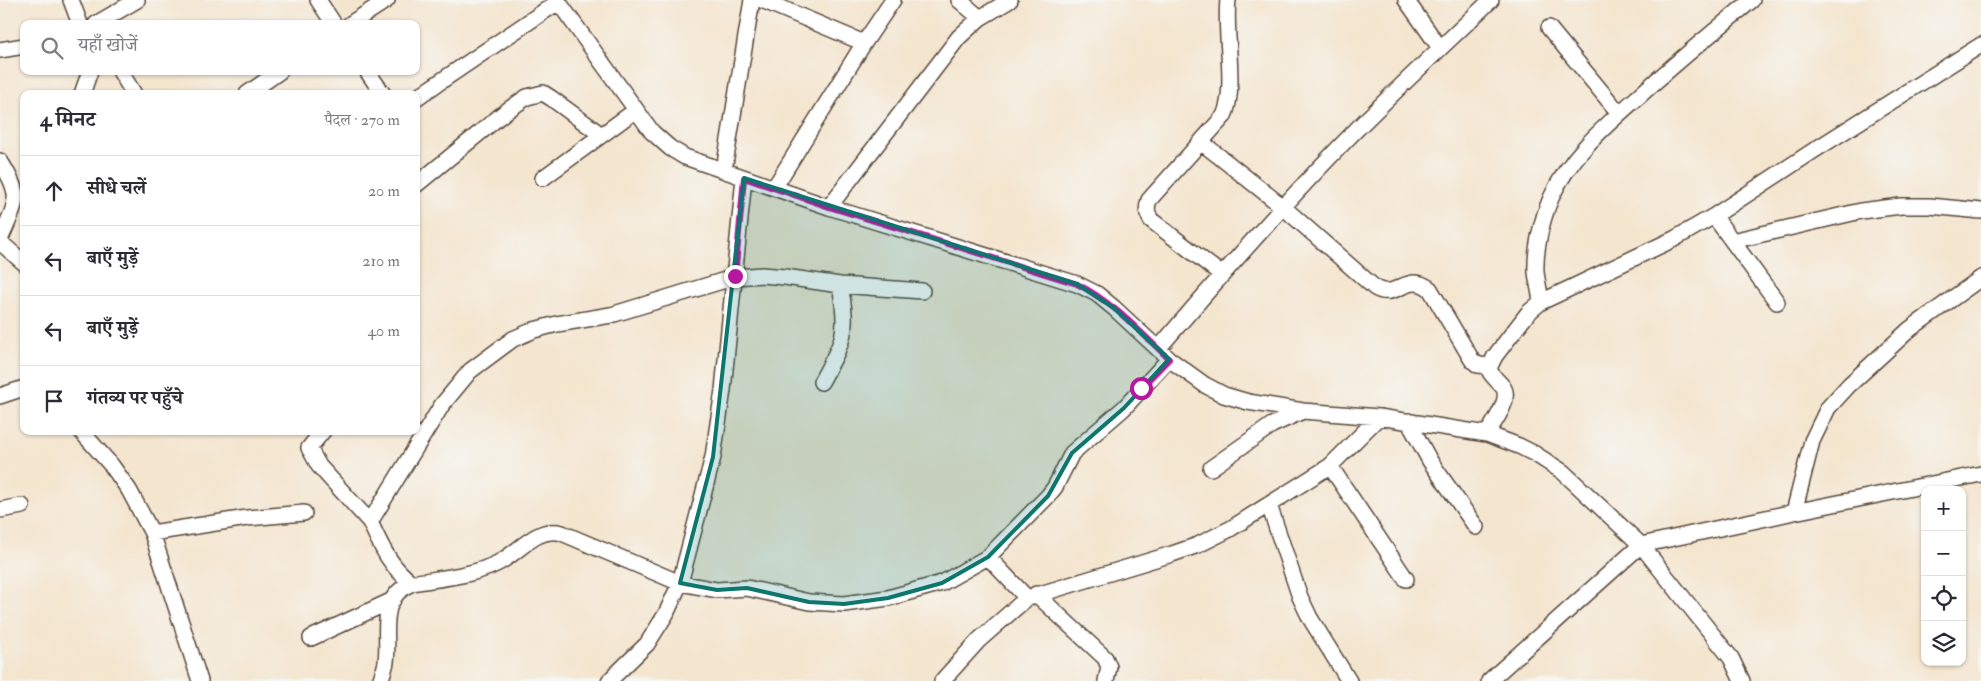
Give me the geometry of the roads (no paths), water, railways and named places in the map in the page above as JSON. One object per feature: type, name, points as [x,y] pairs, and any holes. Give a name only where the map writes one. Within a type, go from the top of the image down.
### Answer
[{"type":"street","points":[[71,0],[78,20]]},
{"type":"street","points":[[103,20],[137,0]]},
{"type":"street","points":[[318,0],[331,20]]},
{"type":"street","points":[[356,20],[387,0]]},
{"type":"street","points":[[724,170],[752,0]]},
{"type":"street","points":[[762,0],[784,4],[864,43]]},
{"type":"street","points":[[774,188],[864,43],[893,0]]},
{"type":"street","points":[[959,0],[980,18]]},
{"type":"street","points":[[829,207],[959,37],[980,18],[1010,0]]},
{"type":"street","points":[[1221,274],[1151,220],[1147,213],[1149,200],[1224,116],[1230,96],[1226,36],[1228,0]]},
{"type":"street","points":[[1406,0],[1440,48]]},
{"type":"street","points":[[380,681],[386,661],[386,618],[393,600],[403,588],[412,583],[480,570],[498,564],[514,554],[538,534],[554,531],[680,583],[717,590],[747,588],[808,602],[844,604],[888,598],[942,583],[988,557],[1048,496],[1055,487],[1072,453],[1124,408],[1221,274],[1356,130],[1491,0]]},
{"type":"street","points":[[1541,302],[1536,271],[1539,240],[1551,198],[1566,170],[1583,148],[1667,70],[1752,0]]},
{"type":"street","points":[[420,95],[558,1],[652,132],[670,148],[685,157],[829,207],[1077,284],[1097,294],[1164,354],[1205,385],[1224,395],[1248,402],[1303,411],[1379,416],[1487,434],[1519,446],[1564,472],[1641,545],[1731,658],[1742,681]]},
{"type":"street","points":[[1549,28],[1619,114]]},
{"type":"street","points":[[1487,434],[1505,401],[1506,394],[1493,377],[1490,366],[1495,356],[1516,328],[1541,302],[1674,240],[1981,45]]},
{"type":"street","points":[[0,50],[20,47]]},
{"type":"street","points":[[83,90],[89,75]]},
{"type":"street","points":[[122,75],[132,90]]},
{"type":"street","points":[[253,90],[274,75]]},
{"type":"street","points":[[370,75],[380,90]]},
{"type":"street","points":[[420,182],[504,112],[534,94],[543,93],[600,134]]},
{"type":"street","points":[[543,178],[600,134],[636,110]]},
{"type":"street","points":[[1201,142],[1283,207],[1374,288],[1382,292],[1412,282],[1419,282],[1430,289],[1472,360],[1478,365],[1490,366]]},
{"type":"street","points":[[0,161],[12,180],[16,192],[16,201],[0,241],[20,259]]},
{"type":"street","points":[[609,681],[647,644],[666,614],[680,583],[713,457],[723,390],[744,178]]},
{"type":"street","points":[[1732,241],[1861,211],[1901,206],[1930,206],[1981,211]]},
{"type":"street","points":[[1714,216],[1777,302]]},
{"type":"street","points":[[370,522],[442,404],[456,387],[470,371],[513,339],[534,330],[611,315],[735,276],[762,275],[922,291]]},
{"type":"street","points":[[1794,512],[1812,441],[1828,408],[1849,385],[1910,329],[1981,278]]},
{"type":"street","points":[[821,382],[840,348],[843,336],[845,312],[840,284]]},
{"type":"street","points":[[0,396],[20,389]]},
{"type":"street","points":[[1211,468],[1272,425],[1303,411]]},
{"type":"street","points":[[942,681],[979,640],[1032,596],[1198,544],[1230,529],[1330,466],[1379,416]]},
{"type":"street","points":[[1408,421],[1430,461],[1476,527]]},
{"type":"street","points":[[85,435],[112,466],[152,533],[200,681]]},
{"type":"street","points":[[320,435],[309,448],[319,466],[370,522],[384,551],[399,573],[412,583]]},
{"type":"street","points":[[1330,466],[1406,579]]},
{"type":"street","points":[[1489,681],[1641,545],[1981,474]]},
{"type":"street","points":[[1269,505],[1300,597],[1310,618],[1349,681]]},
{"type":"street","points":[[0,510],[22,506]]},
{"type":"street","points":[[152,533],[247,518],[304,513]]},
{"type":"street","points":[[988,557],[1105,658],[1109,667],[1106,681]]},
{"type":"street","points":[[311,638],[393,600]]}]
